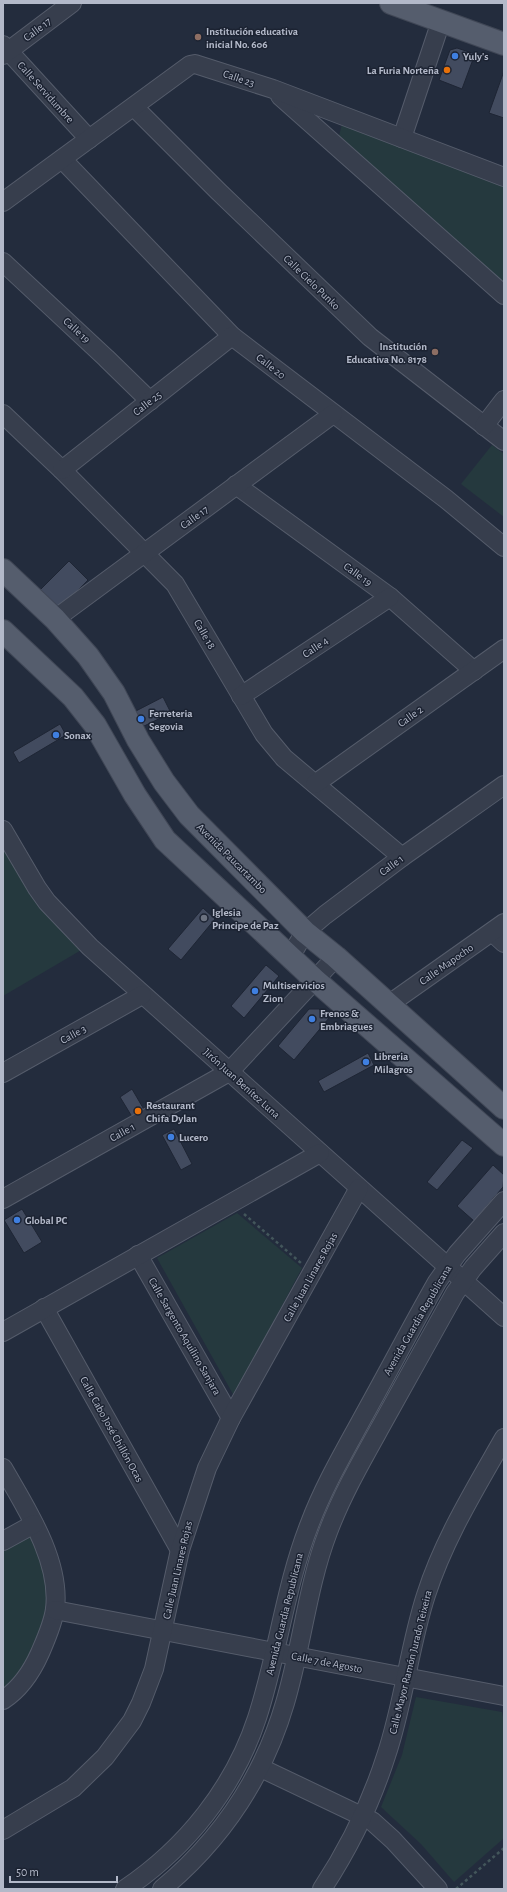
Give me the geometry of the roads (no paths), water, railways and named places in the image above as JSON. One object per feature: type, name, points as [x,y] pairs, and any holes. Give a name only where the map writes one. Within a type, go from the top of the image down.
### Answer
[{"type":"main road","points":[[390,3],[504,44]]},
{"type":"main road","name":"Avenida Paucartambo","points":[[3,570],[55,619],[88,656],[114,693],[138,740],[164,782],[189,815],[305,932],[336,957],[504,1108]]},
{"type":"main road","points":[[3,631],[73,697],[95,725],[134,795],[165,840],[315,980],[504,1145]]},
{"type":"street","name":"Calle 17","points":[[5,50],[72,3]]},
{"type":"street","points":[[402,138],[441,21]]},
{"type":"street","name":"Calle Servidumbre","points":[[5,50],[89,139]]},
{"type":"street","name":"Calle 23","points":[[3,202],[190,65],[207,67],[273,89],[504,177]]},
{"type":"street","points":[[273,89],[504,295]]},
{"type":"street","name":"Calle Cielo Punko","points":[[134,107],[218,191],[370,337],[504,441]]},
{"type":"street","name":"Calle 20","points":[[62,159],[232,336],[446,499],[504,548]]},
{"type":"street","name":"Calle 19","points":[[3,262],[150,401]]},
{"type":"street","name":"Calle 25","points":[[62,470],[232,336]]},
{"type":"street","points":[[484,426],[504,400]]},
{"type":"street","name":"Calle 18","points":[[3,414],[62,470],[175,584],[264,734],[284,758],[402,857]]},
{"type":"street","name":"Calle 17","points":[[55,619],[333,414]]},
{"type":"street","name":"Calle 19","points":[[236,485],[390,597],[474,671]]},
{"type":"street","name":"Calle 4","points":[[241,696],[390,597]]},
{"type":"street","name":"Calle 2","points":[[315,784],[504,649]]},
{"type":"street","name":"Calle 1","points":[[290,957],[305,932],[325,915],[402,857],[504,785]]},
{"type":"street","name":"Jirón Juan Benítez Luna","points":[[3,830],[37,888],[57,914],[142,995],[504,1316]]},
{"type":"street","name":"Calle Mapocho","points":[[388,1005],[500,933]]},
{"type":"street","name":"Calle 1","points":[[3,1199],[229,1072],[336,957]]},
{"type":"street","name":"Calle 3","points":[[3,1073],[142,995]]},
{"type":"street","points":[[3,1332],[230,1202],[320,1153]]},
{"type":"street","name":"Calle Juan Linares Rojas","points":[[3,1830],[73,1788],[89,1774],[120,1738],[132,1721],[148,1687],[154,1669],[180,1550],[200,1485],[231,1418],[359,1188]]},
{"type":"street","name":"Avenida Guardia Republicana","points":[[125,1889],[149,1872],[176,1848],[193,1829],[223,1790],[241,1757],[257,1719],[293,1572],[319,1500],[418,1315],[447,1266],[504,1202]]},
{"type":"street","name":"Avenida Guardia Republicana","points":[[162,1889],[188,1866],[218,1834],[235,1811],[261,1768],[284,1708],[320,1558],[339,1507],[364,1456],[463,1280],[504,1233]]},
{"type":"street","name":"Calle Sargento Aquilino Sanjara","points":[[138,1254],[231,1418]]},
{"type":"street","name":"Calle Cabo José Chillón Ocas","points":[[44,1308],[180,1550]]},
{"type":"street","name":"Calle Mayor Ramón Jurado Teixeira","points":[[322,1889],[347,1848],[363,1816],[387,1755],[426,1596],[439,1560],[451,1534],[504,1438]]},
{"type":"street","points":[[3,1468],[34,1524],[52,1574],[56,1598],[55,1610],[44,1643],[33,1667],[21,1684],[3,1700]]},
{"type":"street","points":[[3,1541],[34,1524]]},
{"type":"street","name":"Calle 7 de Agosto","points":[[55,1610],[504,1696]]},
{"type":"street","points":[[261,1768],[363,1816],[380,1827],[438,1889]]},
{"type":"place","name":"Institución educativa inicial No. 606","points":[[198,37]]},
{"type":"place","name":"Yuly's","points":[[455,56]]},
{"type":"place","name":"La Furia Norteña","points":[[447,70]]},
{"type":"place","name":"Institución Educativa No. 8178","points":[[435,352]]},
{"type":"place","name":"Ferreteria Segovia","points":[[141,719]]},
{"type":"place","name":"Sonax","points":[[56,735]]},
{"type":"place","name":"Iglesia Principe de Paz","points":[[204,918]]},
{"type":"place","name":"Multiservicios Zion","points":[[255,991]]},
{"type":"place","name":"Frenos & Embriagues","points":[[312,1019]]},
{"type":"place","name":"Libreria Milagros","points":[[366,1062]]},
{"type":"place","name":"Restaurant Chifa Dylan","points":[[138,1111]]},
{"type":"place","name":"Lucero","points":[[171,1137]]},
{"type":"place","name":"Global PC","points":[[17,1220]]}]
